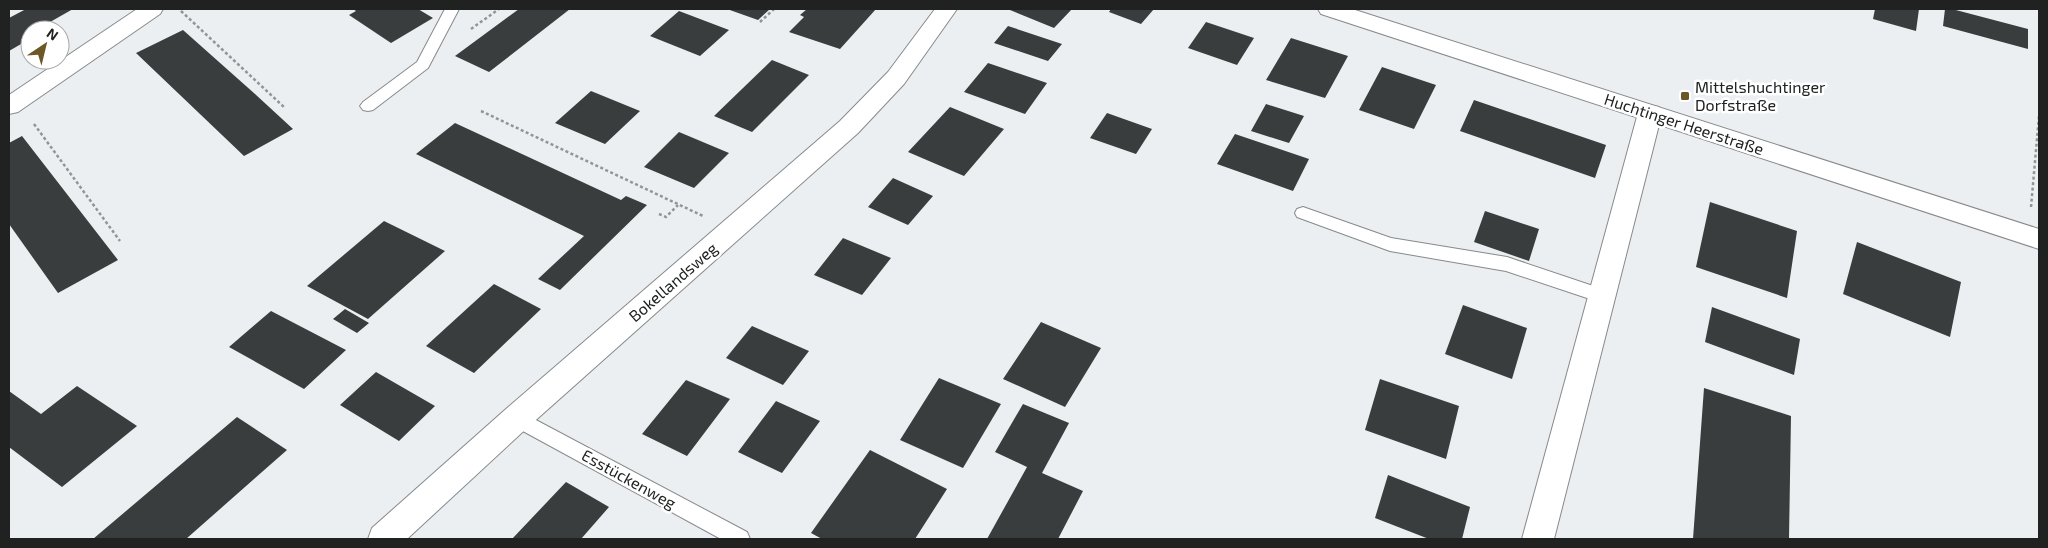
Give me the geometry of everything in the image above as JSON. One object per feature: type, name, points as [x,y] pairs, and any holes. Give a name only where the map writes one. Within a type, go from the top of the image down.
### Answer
[{"type":"street","points":[[13,104],[152,9]]},
{"type":"street","name":"Bokellandsweg","points":[[384,539],[517,418],[848,127],[896,78],[946,9]]},
{"type":"street","name":"Huchtinger Heerstraße","points":[[1329,9],[2034,237]]},
{"type":"street","points":[[1538,539],[1650,113]]},
{"type":"lane","points":[[368,106],[423,65],[452,9]]},
{"type":"lane","points":[[1303,213],[1390,244],[1507,264],[1602,296]]},
{"type":"lane","name":"Esstückenweg","points":[[517,418],[740,539]]},
{"type":"path","points":[[178,9],[285,108]]},
{"type":"path","points":[[760,22],[774,9]]},
{"type":"path","points":[[13,104],[120,241]]},
{"type":"path","points":[[481,111],[733,230]]},
{"type":"path","points":[[2034,237],[2039,116]]},
{"type":"path","points":[[660,214],[666,217],[678,205]]},
{"type":"building","points":[[26,9],[73,9],[54,20],[20,20],[20,45],[9,51],[9,18]]},
{"type":"building","points":[[353,9],[418,9],[433,18],[391,43],[349,15],[356,11]]},
{"type":"building","points":[[519,9],[570,9],[489,72],[455,56]]},
{"type":"building","points":[[727,9],[770,9],[758,20]]},
{"type":"building","points":[[807,9],[876,9],[840,49],[789,32],[804,17],[800,15]]},
{"type":"building","points":[[1072,9],[1054,28],[1010,10]]},
{"type":"building","points":[[1111,9],[1154,9],[1141,24],[1109,12]]},
{"type":"building","points":[[1875,9],[1919,9],[1916,31],[1873,19]]},
{"type":"building","points":[[1945,9],[1952,9],[2028,29],[2028,49],[1943,26]]},
{"type":"building","points":[[679,11],[729,30],[700,56],[650,36]]},
{"type":"building","points":[[1206,22],[1254,38],[1237,65],[1188,48]]},
{"type":"building","points":[[1008,26],[1062,44],[1048,61],[994,43]]},
{"type":"building","points":[[183,30],[293,129],[244,156],[136,53]]},
{"type":"building","points":[[1291,38],[1348,56],[1325,98],[1266,80]]},
{"type":"building","points":[[772,60],[809,75],[752,132],[714,116]]},
{"type":"building","points":[[988,63],[1047,83],[1025,114],[964,92]]},
{"type":"building","points":[[1382,67],[1436,85],[1414,129],[1359,110]]},
{"type":"building","points":[[591,91],[640,111],[605,144],[555,123]]},
{"type":"building","points":[[1474,100],[1606,145],[1595,178],[1460,131]]},
{"type":"building","points":[[1266,104],[1304,116],[1289,143],[1251,131]]},
{"type":"building","points":[[950,107],[1004,129],[964,176],[908,152]]},
{"type":"building","points":[[1107,113],[1152,129],[1136,154],[1090,138]]},
{"type":"building","points":[[455,123],[621,200],[626,196],[647,205],[560,290],[538,279],[584,236],[416,154]]},
{"type":"building","points":[[679,132],[729,153],[694,188],[644,167]]},
{"type":"building","points":[[1235,134],[1309,159],[1293,191],[1217,164]]},
{"type":"building","points":[[22,136],[118,260],[58,293],[9,224],[9,143]]},
{"type":"building","points":[[893,178],[933,196],[908,225],[868,207]]},
{"type":"building","points":[[1710,202],[1797,231],[1787,298],[1696,267]]},
{"type":"building","points":[[1485,211],[1539,229],[1529,261],[1474,242]]},
{"type":"building","points":[[384,221],[445,251],[368,319],[307,286]]},
{"type":"building","points":[[843,238],[891,258],[862,295],[814,275]]},
{"type":"building","points":[[1857,242],[1961,282],[1950,337],[1843,294]]},
{"type":"building","points":[[494,284],[541,309],[474,373],[426,346]]},
{"type":"building","points":[[1463,305],[1527,328],[1512,379],[1445,354]]},
{"type":"building","points":[[1712,307],[1800,339],[1794,375],[1705,342]]},
{"type":"building","points":[[345,309],[369,323],[357,333],[333,319]]},
{"type":"building","points":[[271,311],[346,350],[304,389],[229,347]]},
{"type":"building","points":[[1041,322],[1101,348],[1065,407],[1003,379]]},
{"type":"building","points":[[752,326],[809,351],[783,385],[726,358]]},
{"type":"building","points":[[376,372],[435,406],[399,441],[340,405]]},
{"type":"building","points":[[939,378],[1001,404],[963,468],[900,440]]},
{"type":"building","points":[[1380,379],[1459,406],[1446,459],[1365,430]]},
{"type":"building","points":[[686,380],[730,399],[687,456],[642,434]]},
{"type":"building","points":[[77,386],[137,426],[62,487],[9,447],[9,391],[41,414]]},
{"type":"building","points":[[1704,388],[1791,416],[1789,539],[1693,539]]},
{"type":"building","points":[[776,401],[820,421],[782,473],[738,452]]},
{"type":"building","points":[[1023,404],[1069,423],[1042,473],[1083,491],[1058,539],[987,539],[1027,467],[995,452]]},
{"type":"building","points":[[237,417],[287,450],[186,539],[93,539]]},
{"type":"building","points":[[870,450],[947,489],[915,539],[822,539],[811,533]]},
{"type":"building","points":[[1388,475],[1470,507],[1462,539],[1429,539],[1375,518]]},
{"type":"building","points":[[566,482],[609,507],[581,539],[512,539]]},
{"type":"place","name":"Mittelshuchtinger Dorfstraße","points":[[1685,96]]}]
